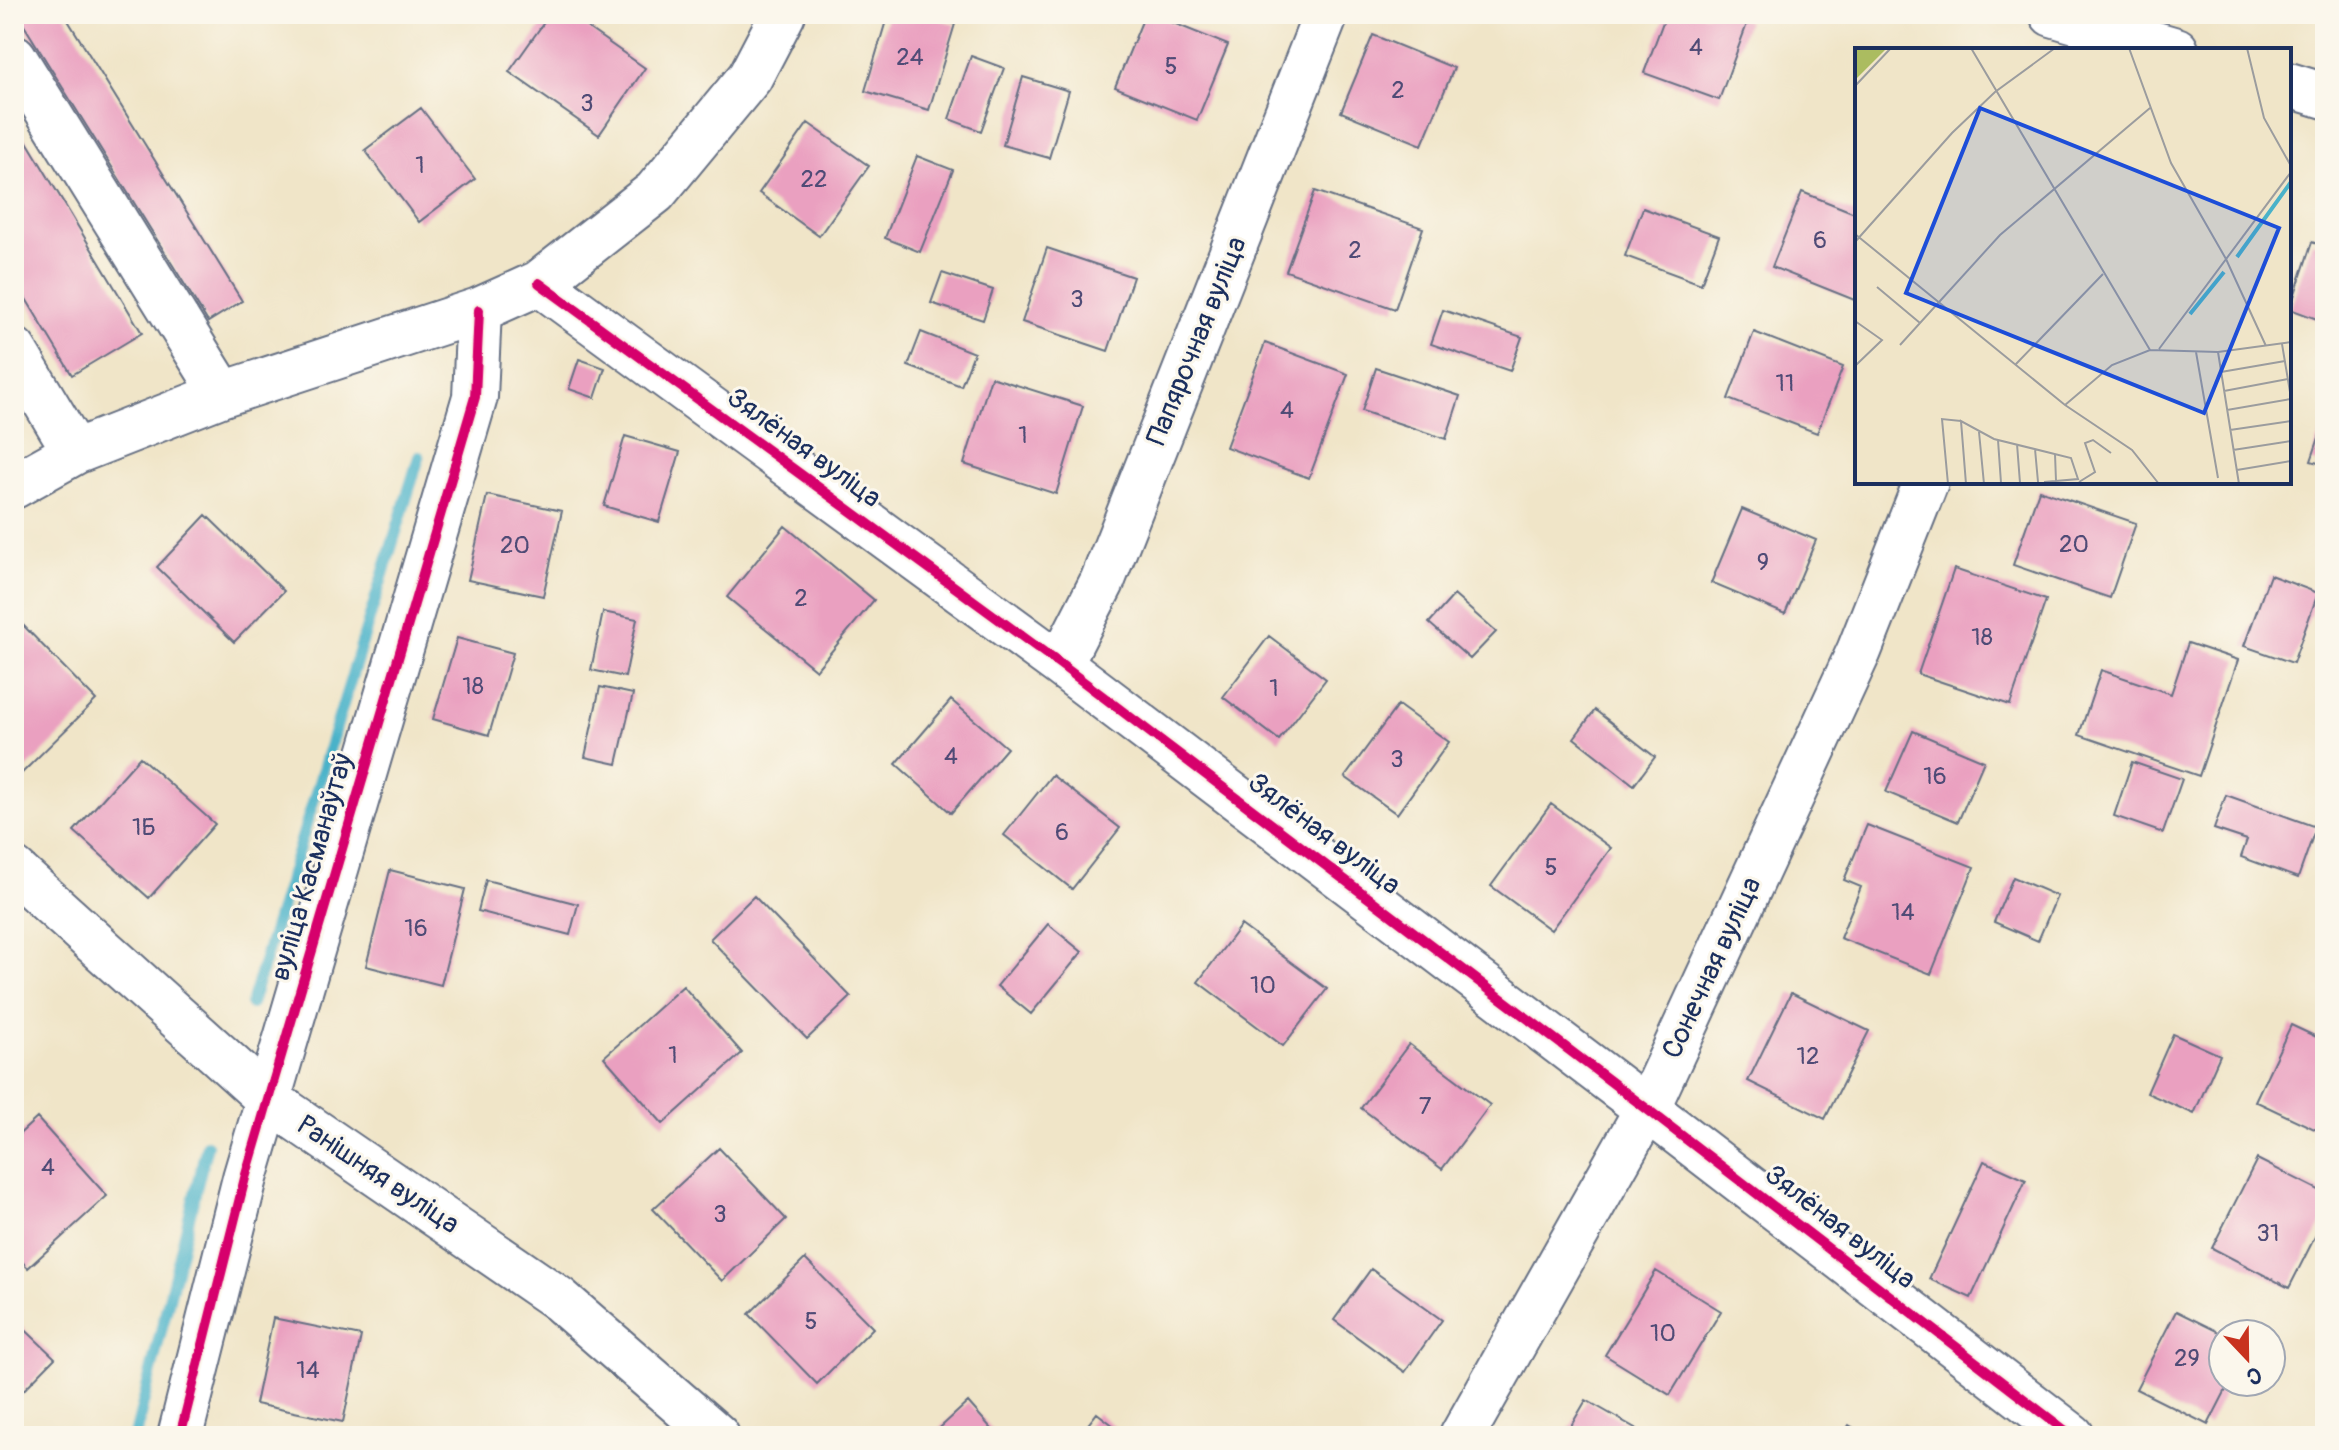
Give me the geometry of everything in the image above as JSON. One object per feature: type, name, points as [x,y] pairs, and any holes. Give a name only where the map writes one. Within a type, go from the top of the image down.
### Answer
[{"type":"street","points":[[14,486],[75,452],[223,394],[479,310],[539,283],[655,192],[750,77],[783,14]]},
{"type":"street","name":"Папярочная вуліца","points":[[1060,664],[1102,582],[1326,14]]},
{"type":"street","points":[[2052,14],[2169,48]]},
{"type":"street","points":[[14,57],[223,394]]},
{"type":"street","points":[[2291,86],[2325,96]]},
{"type":"street","name":"Зялёная вуліца","points":[[539,283],[1060,664],[2072,1436]]},
{"type":"street","name":"вуліца Касманаўтаў","points":[[180,1436],[245,1178],[475,397],[479,310]]},
{"type":"street","points":[[14,350],[75,452]]},
{"type":"street","name":"Сонечная вуліца","points":[[1462,1436],[1647,1109],[1859,651],[1925,484]]},
{"type":"street","name":"Ранішняя вуліца","points":[[14,870],[269,1100],[559,1299],[717,1436]]},
{"type":"building","points":[[17,14],[64,14],[242,301],[208,322]]},
{"type":"building","points":[[550,14],[568,14],[645,68],[599,135],[509,72]]},
{"type":"building","points":[[888,14],[921,14],[955,24],[929,110],[865,91]]},
{"type":"building","points":[[1145,14],[1228,45],[1197,120],[1115,87]]},
{"type":"building","points":[[1666,14],[1728,14],[1748,21],[1719,100],[1644,73]]},
{"type":"building","points":[[1373,35],[1454,68],[1422,145],[1341,112]]},
{"type":"building","points":[[971,56],[1004,68],[981,131],[949,119]]},
{"type":"building","points":[[1023,77],[1069,91],[1049,158],[1003,145]]},
{"type":"building","points":[[421,108],[475,179],[419,222],[365,150]]},
{"type":"building","points":[[14,120],[142,333],[72,375],[14,279]]},
{"type":"building","points":[[808,123],[869,166],[819,236],[759,193]]},
{"type":"building","points":[[917,156],[953,170],[920,252],[885,238]]},
{"type":"building","points":[[1315,191],[1423,228],[1395,309],[1286,271]]},
{"type":"building","points":[[1802,192],[1855,213],[1855,300],[1772,267]]},
{"type":"building","points":[[1643,208],[1719,236],[1701,284],[1625,256]]},
{"type":"building","points":[[2312,242],[2325,247],[2325,322],[2291,309]]},
{"type":"building","points":[[1047,248],[1133,277],[1108,351],[1022,322]]},
{"type":"building","points":[[942,273],[993,290],[983,320],[931,303]]},
{"type":"building","points":[[1443,310],[1522,337],[1510,371],[1431,344]]},
{"type":"building","points":[[921,332],[974,353],[961,386],[908,366]]},
{"type":"building","points":[[1754,332],[1843,367],[1817,433],[1728,399]]},
{"type":"building","points":[[1265,343],[1348,374],[1309,478],[1226,447]]},
{"type":"building","points":[[579,359],[605,368],[595,398],[569,389]]},
{"type":"building","points":[[1376,368],[1460,396],[1446,439],[1362,411]]},
{"type":"building","points":[[991,377],[1083,406],[1056,494],[964,464]]},
{"type":"building","points":[[2325,420],[2325,465],[2311,461]]},
{"type":"building","points":[[625,436],[680,452],[659,522],[604,506]]},
{"type":"building","points":[[2039,490],[2136,523],[2110,598],[2013,565]]},
{"type":"building","points":[[487,495],[562,511],[543,596],[468,580]]},
{"type":"building","points":[[1742,509],[1816,540],[1785,614],[1711,583]]},
{"type":"building","points":[[206,515],[284,591],[234,642],[157,567]]},
{"type":"building","points":[[785,526],[874,600],[816,670],[727,597]]},
{"type":"building","points":[[1954,569],[2046,600],[2010,705],[1918,674]]},
{"type":"building","points":[[2270,575],[2318,593],[2293,663],[2244,646]]},
{"type":"building","points":[[1454,595],[1496,632],[1470,659],[1429,623]]},
{"type":"building","points":[[603,612],[637,619],[625,677],[591,670]]},
{"type":"building","points":[[18,620],[96,700],[21,774],[14,767],[14,624]]},
{"type":"building","points":[[1269,636],[1326,679],[1279,740],[1223,697]]},
{"type":"building","points":[[457,638],[513,653],[489,735],[433,719]]},
{"type":"building","points":[[2188,643],[2238,660],[2199,776],[2079,735],[2101,670],[2171,694]]},
{"type":"building","points":[[600,687],[633,694],[617,764],[585,757]]},
{"type":"building","points":[[951,700],[1007,748],[951,813],[896,764]]},
{"type":"building","points":[[1398,705],[1449,742],[1397,814],[1345,777]]},
{"type":"building","points":[[1595,710],[1655,757],[1634,785],[1574,738]]},
{"type":"building","points":[[1913,731],[1984,761],[1958,822],[1886,792]]},
{"type":"building","points":[[140,757],[215,824],[149,898],[74,831]]},
{"type":"building","points":[[2132,762],[2182,779],[2163,833],[2114,816]]},
{"type":"building","points":[[1052,775],[1120,828],[1072,889],[1004,835]]},
{"type":"building","points":[[2226,795],[2316,827],[2298,878],[2241,857],[2247,840],[2214,829]]},
{"type":"building","points":[[1551,804],[1611,848],[1551,930],[1491,886]]},
{"type":"building","points":[[1867,825],[1974,867],[1931,974],[1840,938],[1861,887],[1844,880]]},
{"type":"building","points":[[390,870],[465,889],[441,985],[366,966]]},
{"type":"building","points":[[2013,877],[2057,896],[2038,941],[1994,922]]},
{"type":"building","points":[[486,880],[578,904],[570,935],[478,911]]},
{"type":"building","points":[[754,896],[851,997],[807,1039],[710,939]]},
{"type":"building","points":[[1048,924],[1082,952],[1031,1014],[997,986]]},
{"type":"building","points":[[1241,925],[1327,989],[1283,1046],[1198,982]]},
{"type":"building","points":[[683,986],[742,1053],[663,1124],[604,1057]]},
{"type":"building","points":[[1791,993],[1869,1031],[1825,1119],[1748,1081]]},
{"type":"building","points":[[2291,1025],[2325,1041],[2325,1134],[2255,1101]]},
{"type":"building","points":[[2173,1034],[2220,1055],[2194,1114],[2147,1093]]},
{"type":"building","points":[[1409,1044],[1490,1105],[1442,1169],[1361,1108]]},
{"type":"building","points":[[37,1118],[107,1196],[28,1268],[14,1253],[14,1139]]},
{"type":"building","points":[[719,1148],[786,1219],[722,1281],[653,1209]]},
{"type":"building","points":[[2257,1159],[2325,1193],[2325,1217],[2289,1288],[2212,1248]]},
{"type":"building","points":[[1984,1161],[2026,1180],[1971,1298],[1929,1279]]},
{"type":"building","points":[[805,1259],[873,1328],[817,1384],[749,1314]]},
{"type":"building","points":[[1371,1269],[1442,1320],[1405,1372],[1334,1320]]},
{"type":"building","points":[[1656,1271],[1721,1311],[1670,1395],[1605,1355]]},
{"type":"building","points":[[2176,1311],[2207,1326],[2207,1398],[2222,1398],[2208,1425],[2136,1389]]},
{"type":"building","points":[[273,1318],[361,1336],[343,1422],[255,1404]]},
{"type":"building","points":[[14,1319],[55,1358],[14,1400]]},
{"type":"building","points":[[1586,1400],[1649,1436],[1565,1436]]},
{"type":"building","points":[[968,1402],[998,1436],[931,1436]]},
{"type":"building","points":[[1097,1413],[1127,1436],[1079,1436]]},
{"type":"building","points":[[1849,1425],[1868,1436],[1842,1436]]},
{"type":"waterway","points":[[251,1004],[419,457]]},
{"type":"waterway","points":[[135,1436],[207,1145]]},
{"type":"cycle path","points":[[539,283],[1060,664],[2072,1436]]},
{"type":"cycle path","points":[[180,1436],[245,1178],[475,397],[479,310]]}]
